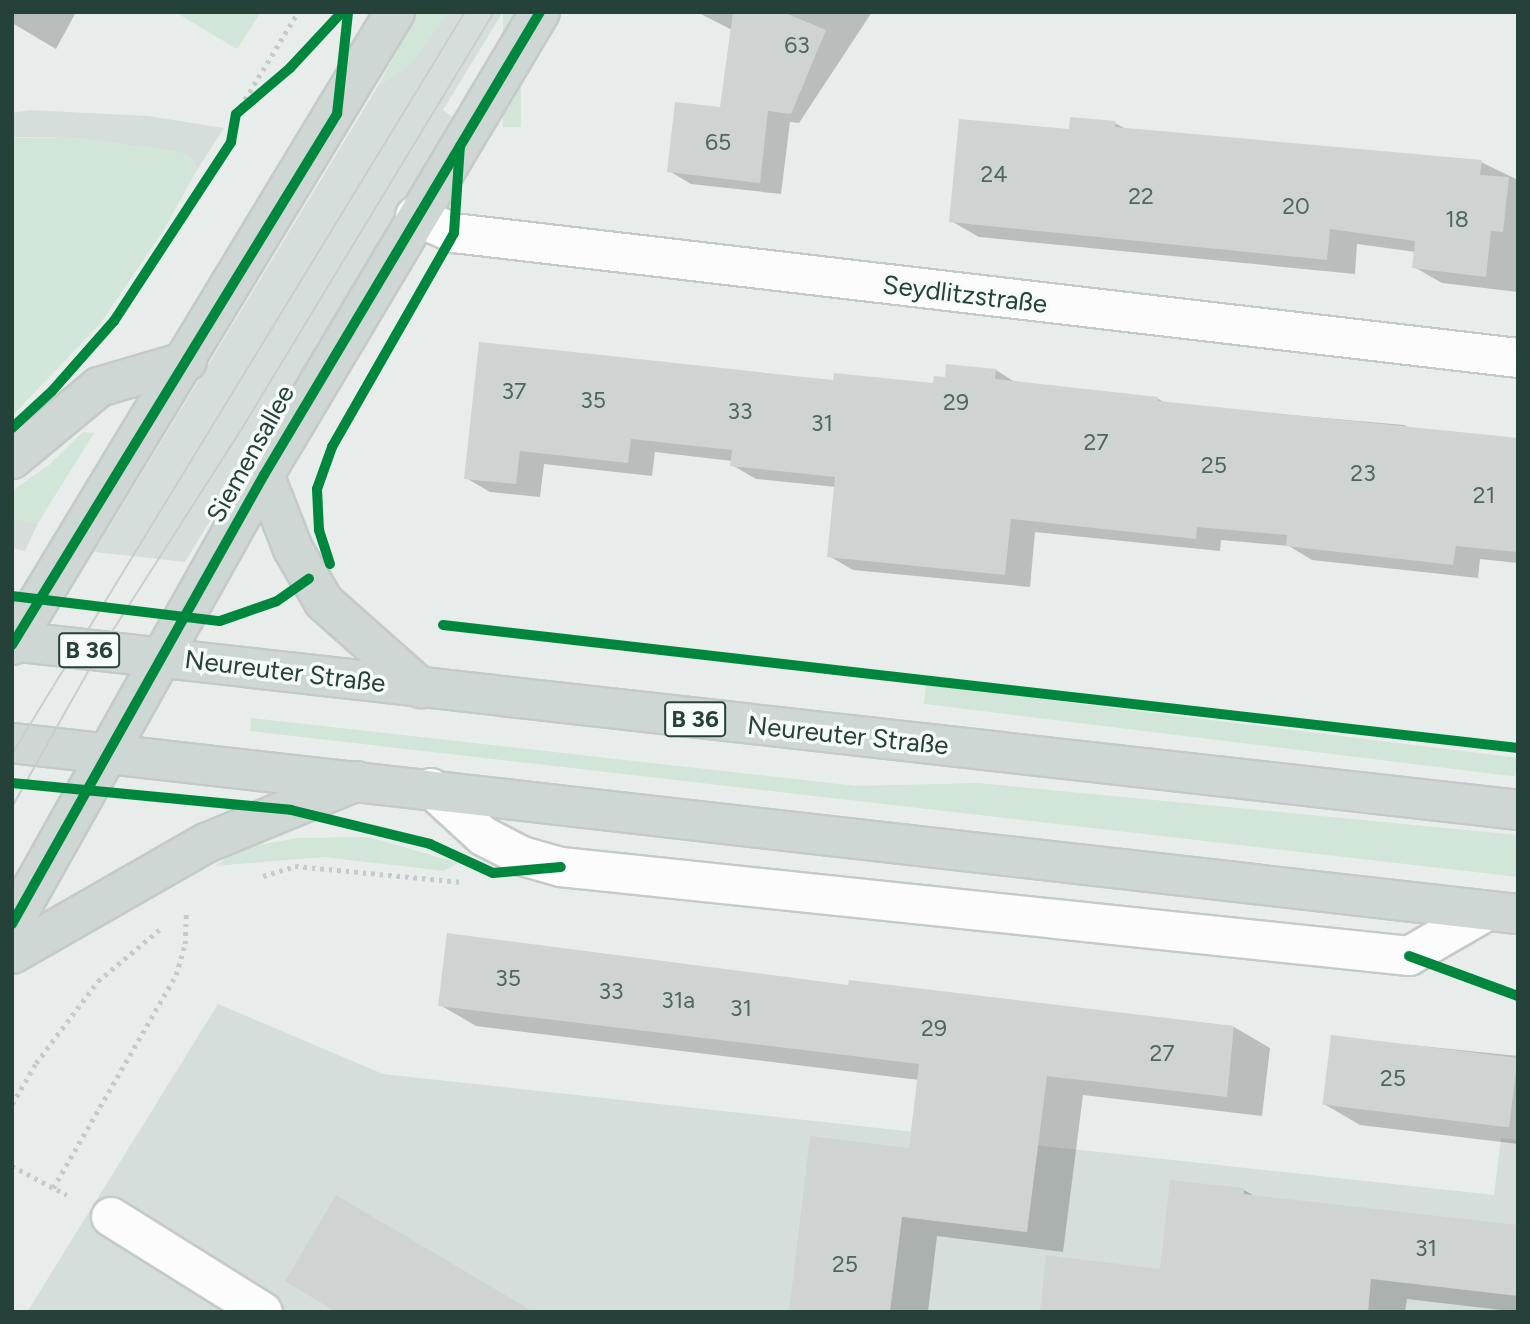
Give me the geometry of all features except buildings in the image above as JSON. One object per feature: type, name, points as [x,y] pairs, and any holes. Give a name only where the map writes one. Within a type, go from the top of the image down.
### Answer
[{"type":"main road","points":[[13,642],[187,361],[395,12]]},
{"type":"main road","name":"Siemensallee","points":[[12,924],[264,475],[415,216],[540,12]]},
{"type":"main road","points":[[12,459],[99,387],[187,361]]},
{"type":"main road","points":[[264,475],[293,549],[324,602],[421,688]]},
{"type":"main road","name":"Neureuter Straße","points":[[13,642],[1518,810]]},
{"type":"main road","points":[[12,743],[430,788],[1502,913]]},
{"type":"main road","points":[[12,954],[206,843],[357,780]]},
{"type":"street","name":"Seydlitzstraße","points":[[415,216],[454,233],[1518,358]]},
{"type":"street","points":[[430,788],[483,836],[522,856],[561,867],[1409,956],[1502,913]]},
{"type":"street","points":[[111,1217],[263,1312]]},
{"type":"path","points":[[236,114],[298,12]]},
{"type":"path","points":[[236,114],[272,83]]},
{"type":"path","points":[[251,879],[295,866],[475,883]]},
{"type":"path","points":[[177,917],[197,905]]},
{"type":"path","points":[[53,1188],[176,975],[185,944],[186,911]]},
{"type":"path","points":[[12,1104],[36,1063],[98,981],[168,923]]},
{"type":"path","points":[[12,1166],[111,1217]]},
{"type":"shaded area","points":[[447,12],[503,12],[443,110],[455,119],[185,562],[94,552],[378,86],[413,62]]},
{"type":"shaded area","points":[[30,110],[148,116],[224,128],[197,170],[192,158],[179,152],[74,138],[12,137],[12,113]]},
{"type":"shaded area","points":[[12,520],[38,523],[25,551],[12,548]]},
{"type":"shaded area","points":[[218,1004],[383,1074],[1494,1195],[1501,1138],[1518,1140],[1518,1312],[27,1312]]},
{"type":"green space","points":[[175,12],[261,12],[237,49]]},
{"type":"green space","points":[[418,12],[447,12],[413,62],[378,86]]},
{"type":"green space","points":[[503,12],[521,12],[521,127],[503,127]]},
{"type":"green space","points":[[12,138],[74,138],[179,152],[192,158],[197,170],[162,233],[100,324],[12,416]]},
{"type":"green space","points":[[83,432],[94,433],[38,523],[12,521],[12,491],[50,464]]},
{"type":"green space","points":[[926,685],[1518,758],[1515,776],[924,704]]},
{"type":"green space","points":[[251,718],[857,786],[978,783],[1518,835],[1518,877],[250,731]]},
{"type":"green space","points":[[369,837],[458,863],[444,871],[324,857],[215,866],[238,849],[297,838]]},
{"type":"tram line","points":[[12,754],[465,12]]},
{"type":"tram line","points":[[12,807],[99,652],[244,425],[494,12]]},
{"type":"cycle path","points":[[12,428],[52,391],[114,321],[231,142],[236,114],[290,68],[342,12]]},
{"type":"cycle path","points":[[12,645],[337,114],[348,12]]},
{"type":"cycle path","points":[[12,924],[264,475],[540,12]]},
{"type":"cycle path","points":[[330,564],[319,530],[317,489],[332,447],[454,233],[460,146]]},
{"type":"cycle path","points":[[12,596],[220,621],[277,601],[309,579]]},
{"type":"cycle path","points":[[443,625],[1518,748]]},
{"type":"cycle path","points":[[12,783],[291,810],[430,844],[493,873],[561,867]]},
{"type":"cycle path","points":[[1409,956],[1518,996]]}]
